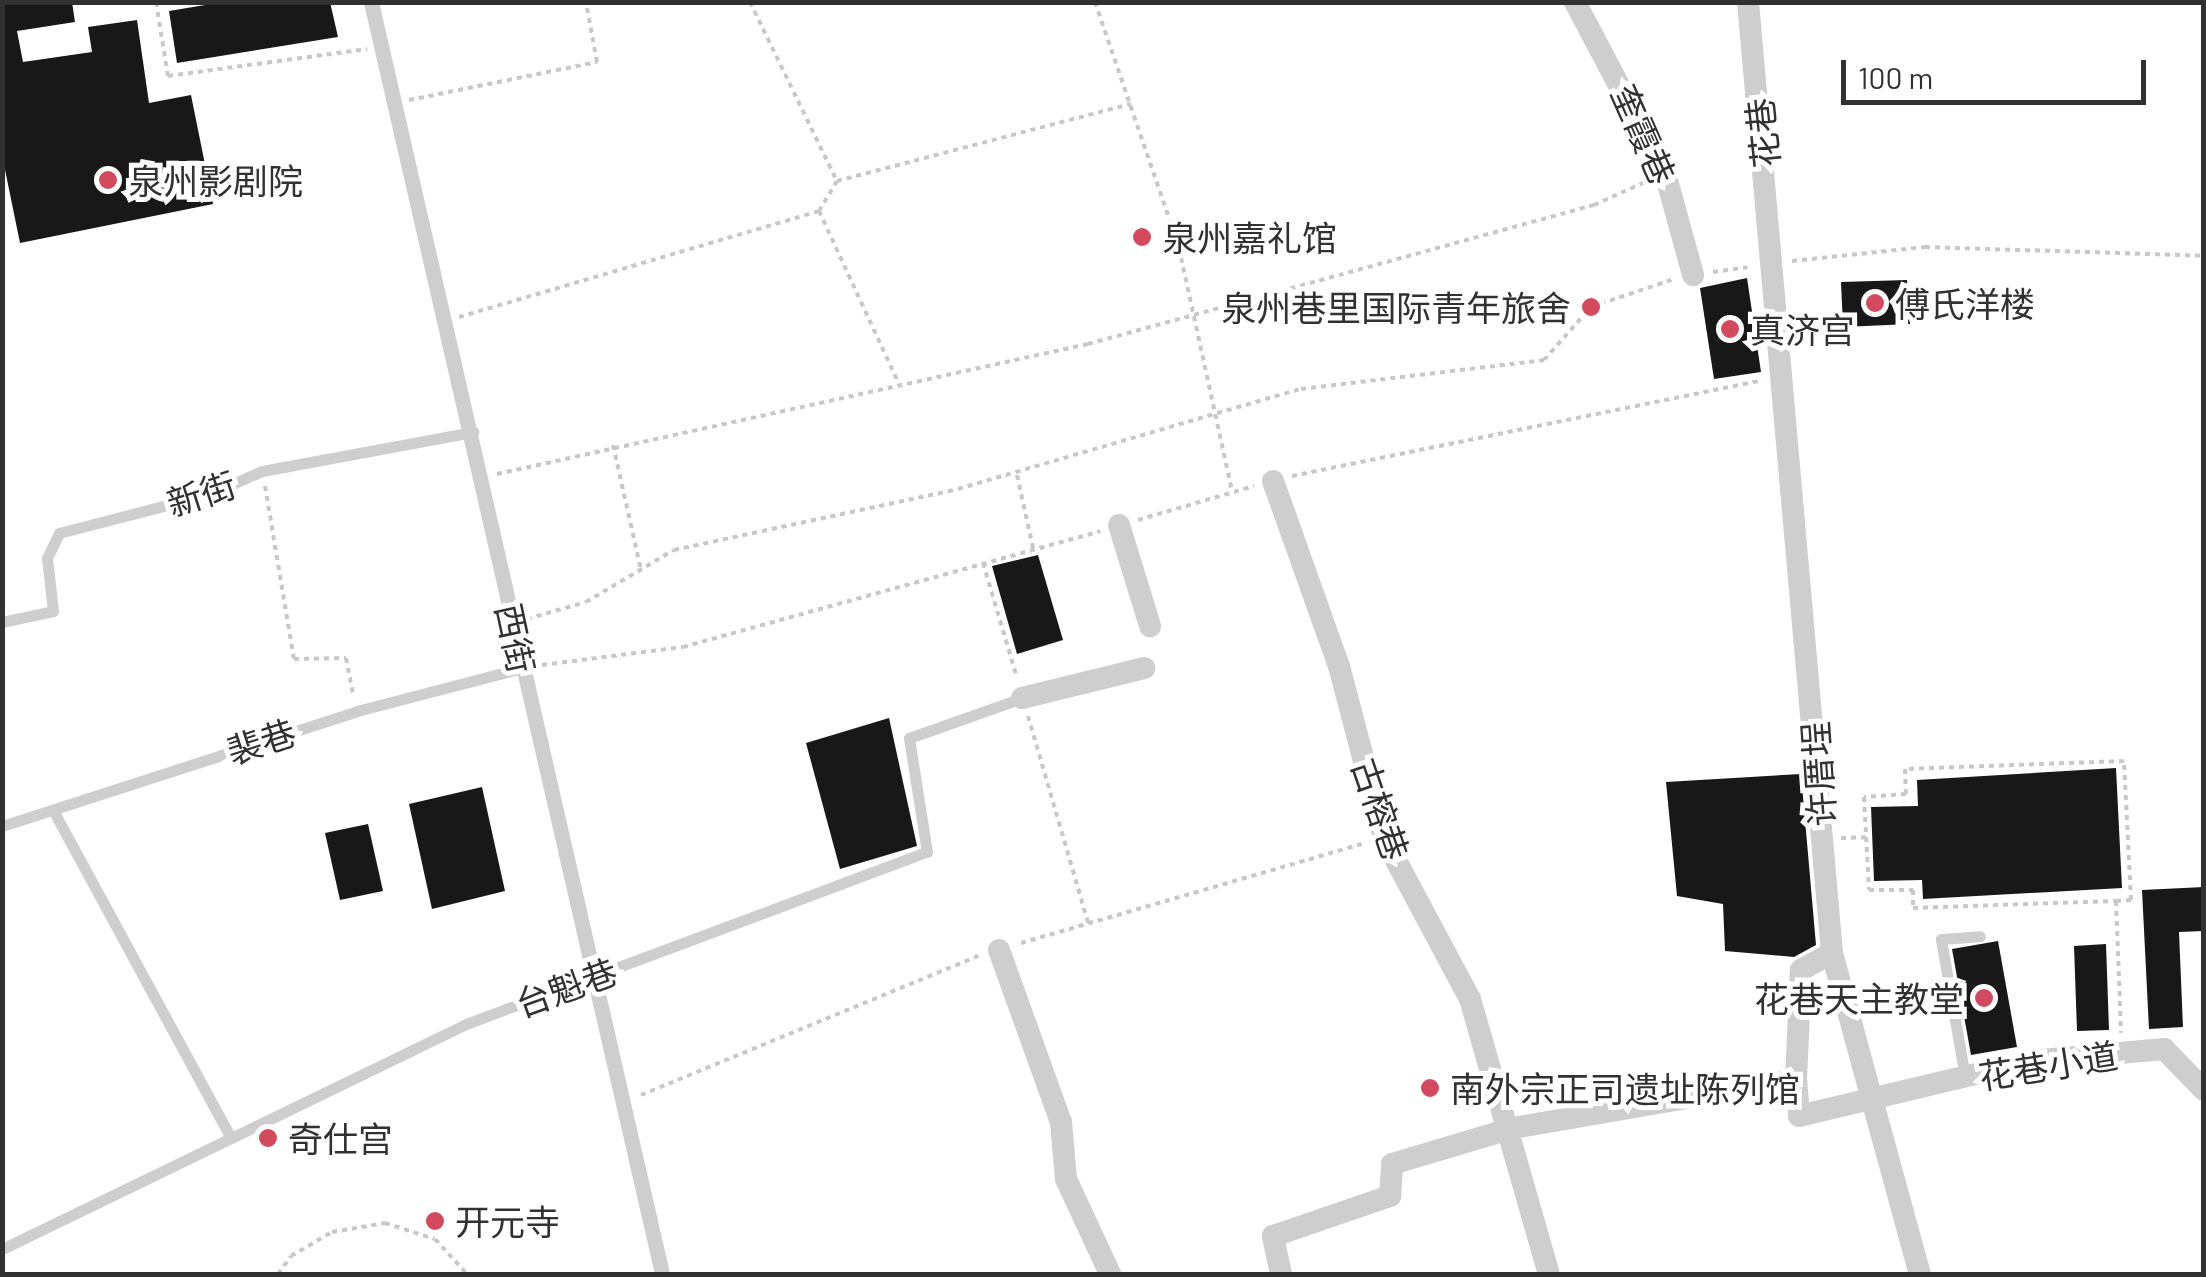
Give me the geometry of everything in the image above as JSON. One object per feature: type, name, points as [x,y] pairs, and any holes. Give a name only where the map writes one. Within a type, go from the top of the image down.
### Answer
[{"type":"street","name":"西街","points":[[370,2],[473,432],[522,668],[662,1274]]},
{"type":"street","name":"奎霞巷","points":[[1575,2],[1665,173],[1693,274]]},
{"type":"street","name":"花巷","points":[[1748,2],[1776,263]]},
{"type":"street","name":"许厝埕","points":[[1776,263],[1832,953],[1877,1099],[1920,1274]]},
{"type":"street","name":"古榕巷","points":[[1273,482],[1339,666],[1384,838],[1470,999],[1513,1128],[1550,1274]]},
{"type":"street","points":[[1119,526],[1150,626]]},
{"type":"street","points":[[1022,698],[1144,668]]},
{"type":"street","points":[[999,950],[1060,1122],[1066,1179],[1110,1274]]},
{"type":"street","points":[[1832,953],[1801,970],[1796,1079],[1799,1116],[1877,1099]]},
{"type":"street","name":"花巷小道","points":[[1877,1099],[1965,1077],[2164,1049],[2204,1090]]},
{"type":"street","points":[[1281,1274],[1273,1236],[1390,1196],[1392,1164],[1513,1128],[1796,1079]]},
{"type":"lane","name":"新街","points":[[2,622],[53,611],[47,558],[59,533],[210,494],[262,471],[473,432]]},
{"type":"lane","name":"裴巷","points":[[2,826],[357,710],[522,668]]},
{"type":"lane","name":"台魁巷","points":[[2,1250],[466,1024],[927,852],[909,738],[1022,698]]},
{"type":"lane","points":[[54,812],[231,1138]]},
{"type":"lane","points":[[1965,1077],[1940,940],[1980,936]]},
{"type":"path","points":[[156,2],[168,76],[381,47]]},
{"type":"path","points":[[394,103],[597,62],[586,2]]},
{"type":"path","points":[[750,2],[837,182]]},
{"type":"path","points":[[1095,2],[1132,104],[1194,314],[1232,491]]},
{"type":"path","points":[[446,320],[819,210],[837,182],[1132,104]]},
{"type":"path","points":[[483,478],[613,445],[900,386],[1194,314],[1594,205],[1665,173]]},
{"type":"path","points":[[819,210],[900,386]]},
{"type":"path","points":[[513,623],[586,602],[674,550],[1017,473],[1218,417],[1301,389],[1544,360],[1591,307],[1693,274],[1926,247],[2204,256]]},
{"type":"path","points":[[522,668],[683,647],[1232,491],[1787,375]]},
{"type":"path","points":[[613,445],[641,570]]},
{"type":"path","points":[[262,471],[294,659],[346,658],[357,710]]},
{"type":"path","points":[[1017,473],[1033,548]]},
{"type":"path","points":[[982,562],[1088,923]]},
{"type":"path","points":[[2124,761],[2131,900],[2116,901],[1913,908],[1913,890],[1869,890],[1864,796],[1906,794],[1905,769],[2124,761]]},
{"type":"path","points":[[2116,901],[2122,1053]]},
{"type":"path","points":[[278,1274],[291,1256],[332,1232],[385,1223],[435,1238],[468,1274]]},
{"type":"building","name":"泉州影剧院","points":[[2,2],[72,2],[75,22],[17,31],[23,62],[92,52],[88,27],[137,20],[149,103],[191,95],[213,204],[20,243],[2,155]]},
{"type":"building","points":[[223,2],[330,2],[338,37],[177,63],[169,11]]},
{"type":"building","name":"真济宫","points":[[1747,278],[1761,372],[1714,379],[1700,288]]},
{"type":"building","name":"傅氏洋楼","points":[[1907,280],[1910,324],[1843,327],[1841,282]]},
{"type":"building","points":[[1038,555],[1063,640],[1017,654],[992,566]]},
{"type":"building","points":[[889,718],[917,846],[840,869],[806,743]]},
{"type":"building","points":[[2116,768],[2122,888],[1923,899],[1922,880],[1874,881],[1871,807],[1918,806],[1917,780]]},
{"type":"building","points":[[1801,774],[1816,945],[1794,957],[1725,951],[1723,904],[1677,896],[1666,782]]},
{"type":"building","points":[[482,787],[505,891],[432,909],[409,804]]},
{"type":"building","points":[[368,824],[383,891],[340,900],[325,833]]},
{"type":"building","points":[[2204,887],[2204,931],[2179,932],[2183,1027],[2149,1029],[2142,890]]},
{"type":"building","name":"花巷天主教堂","points":[[1998,941],[2017,1047],[1971,1055],[1952,949]]},
{"type":"building","points":[[2106,944],[2109,1030],[2077,1031],[2074,946]]},
{"type":"place","name":"泉州影剧院","points":[[108,180]]},
{"type":"place","name":"泉州嘉礼馆","points":[[1142,237]]},
{"type":"place","name":"傅氏洋楼","points":[[1875,303]]},
{"type":"place","name":"泉州巷里国际青年旅舍","points":[[1591,307]]},
{"type":"place","name":"真济宫","points":[[1730,329]]},
{"type":"place","name":"花巷天主教堂","points":[[1984,998]]},
{"type":"place","name":"南外宗正司遗址陈列馆","points":[[1430,1088]]},
{"type":"place","name":"奇仕宫","points":[[268,1138]]},
{"type":"place","name":"开元寺","points":[[435,1221]]}]
